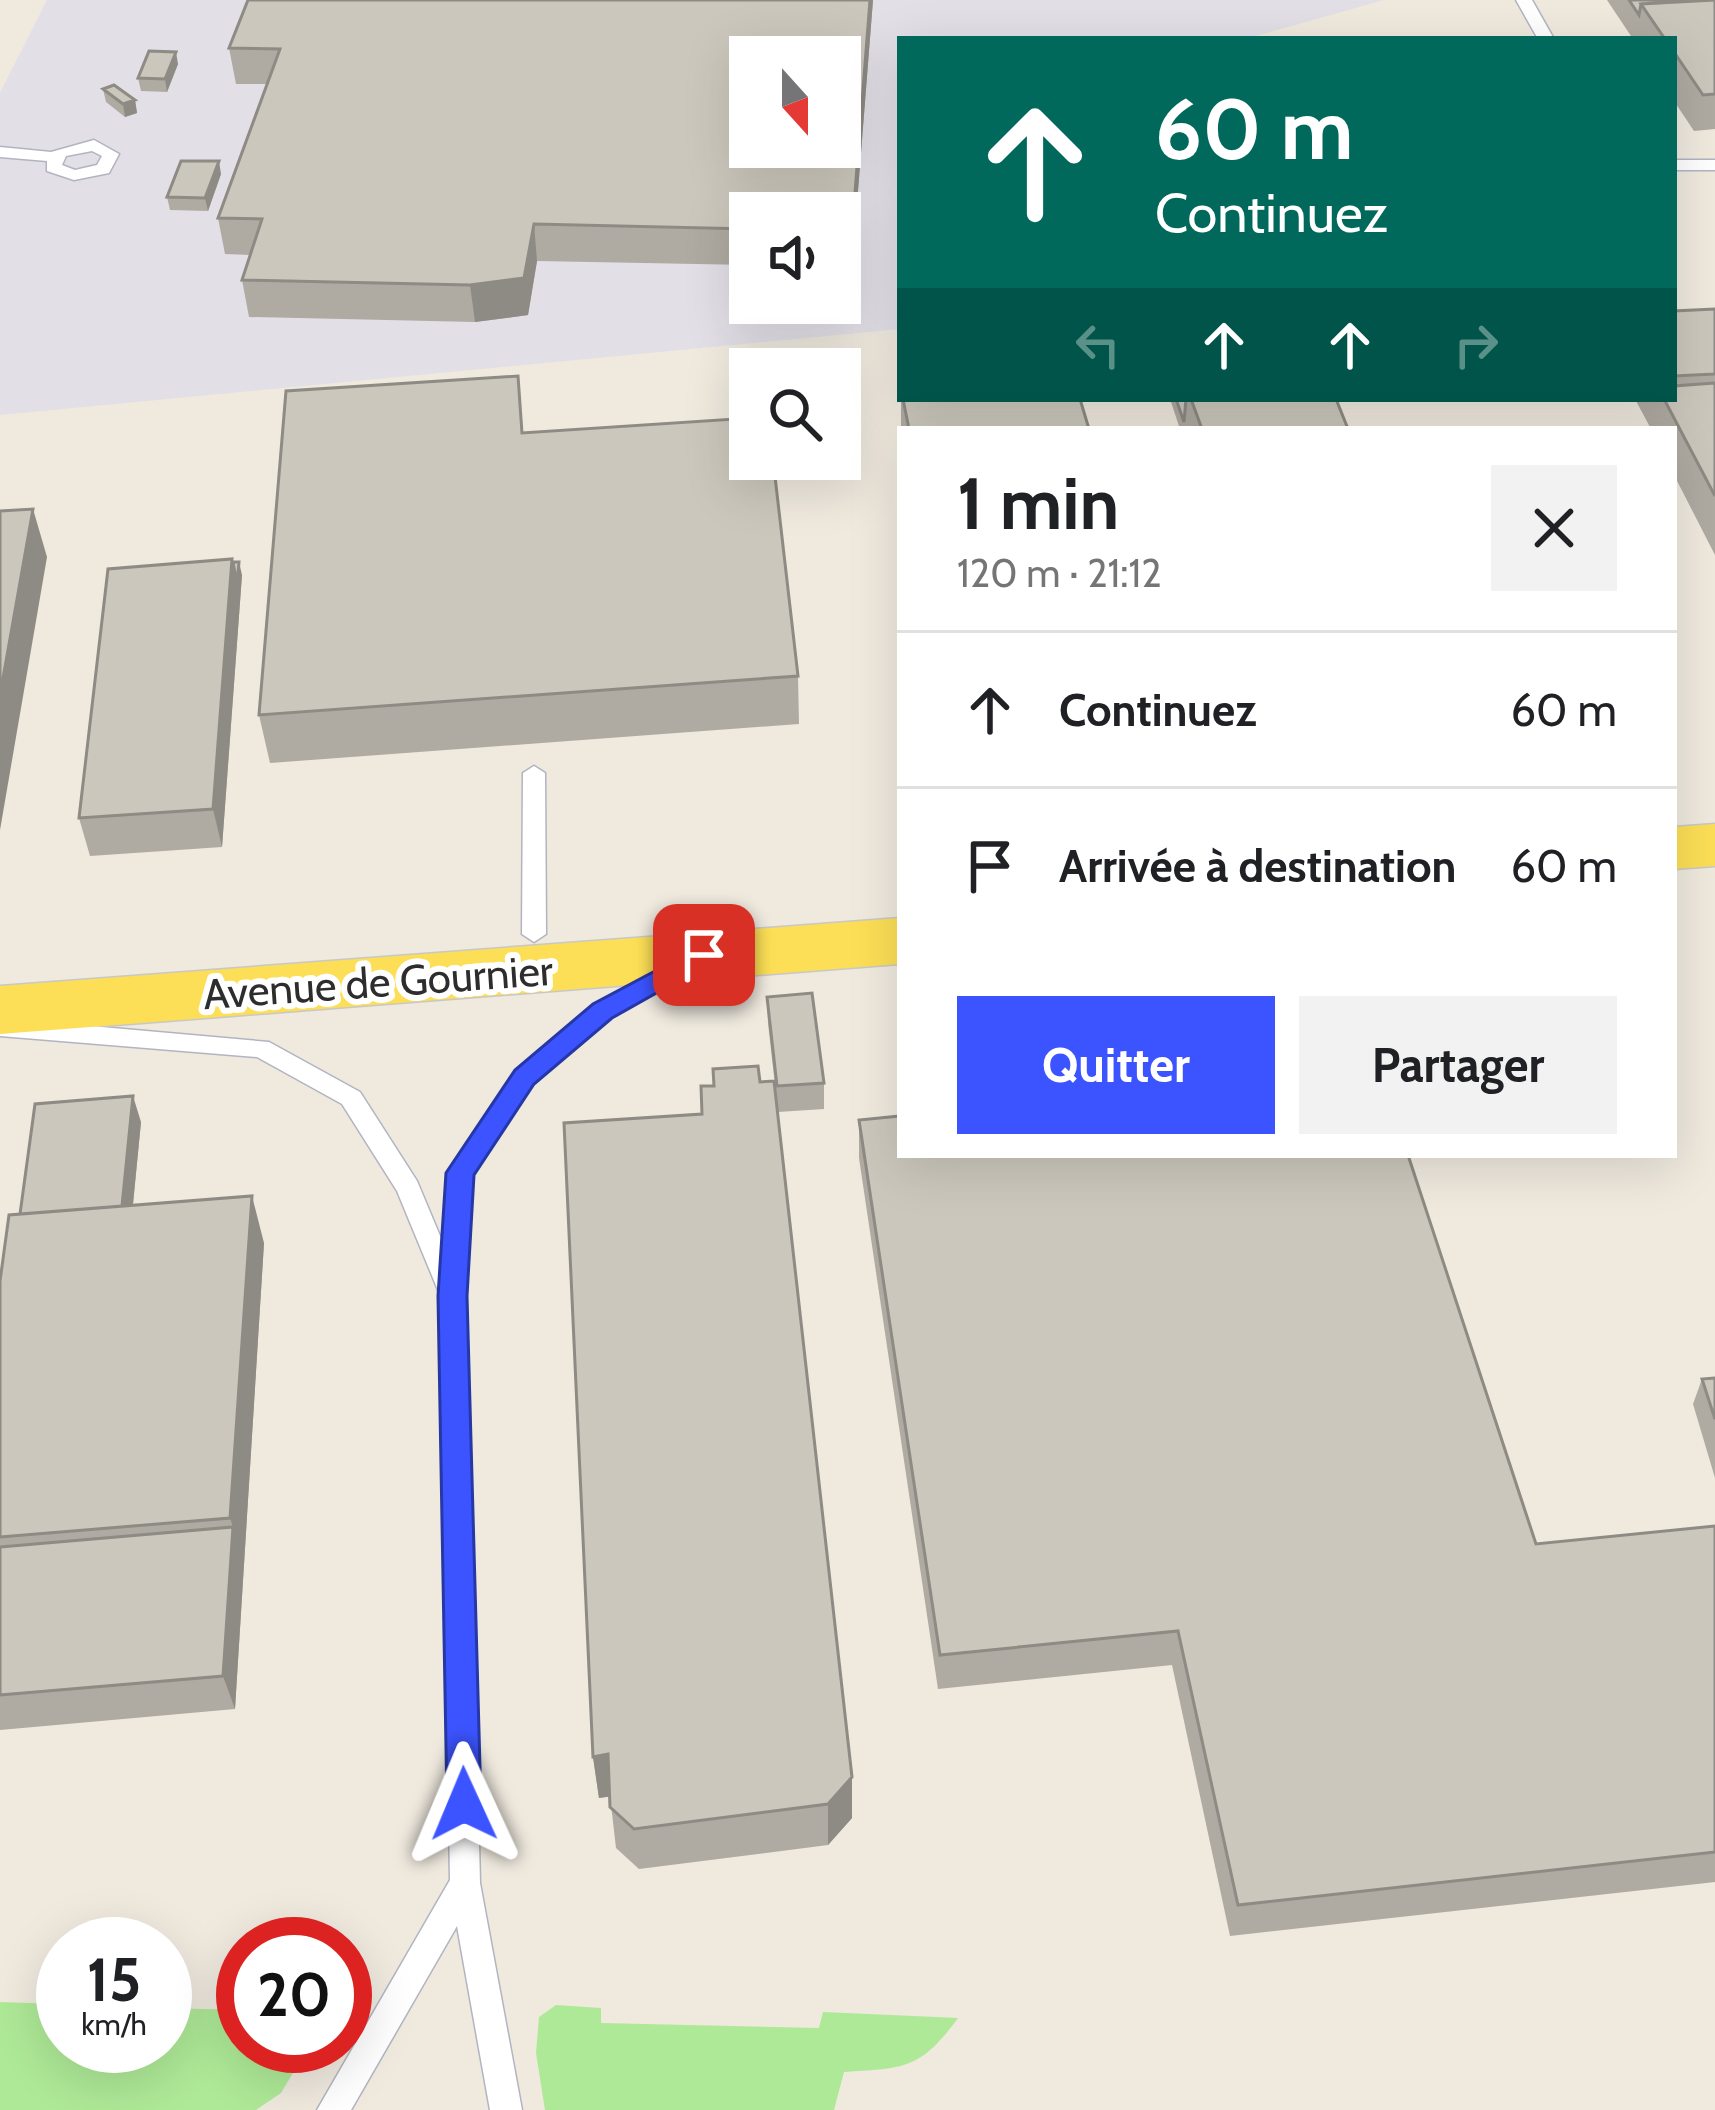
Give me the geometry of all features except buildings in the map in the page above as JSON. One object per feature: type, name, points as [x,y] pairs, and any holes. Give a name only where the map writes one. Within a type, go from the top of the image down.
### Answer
[{"type":"main road","points":[[1677,848],[1715,844]]},
{"type":"main road","points":[[1677,887],[1715,884]]},
{"type":"main road","name":"Avenue de Gournier","points":[[0,974],[897,907]]},
{"type":"main road","name":"Avenue de Gournier","points":[[0,1010],[897,941]]},
{"type":"lane","points":[[1524,0],[1544,36]]},
{"type":"lane","points":[[0,152],[54,157]]},
{"type":"lane","points":[[1677,165],[1715,165]]},
{"type":"lane","points":[[534,773],[534,934]]},
{"type":"lane","points":[[506,2110],[465,1882],[453,1296],[460,1173],[525,1077],[603,1011],[704,955]]},
{"type":"lane","points":[[0,1027],[261,1048],[351,1098],[408,1188],[453,1296]]},
{"type":"lane","points":[[336,2110],[465,1882]]},
{"type":"shaded area","points":[[47,0],[1384,0],[1256,36],[897,36],[897,329],[0,415],[0,93]]},
{"type":"green space","points":[[0,2002],[36,2003],[36,2073],[192,2073],[192,2009],[216,2009],[216,2073],[293,2073],[281,2093],[256,2110],[0,2110]]},
{"type":"green space","points":[[556,2005],[601,2008],[601,2023],[819,2028],[823,2012],[958,2018],[933,2048],[909,2063],[844,2072],[834,2110],[545,2110],[536,2053],[539,2017]]},
{"type":"route","points":[[464,1804],[453,1296],[460,1173],[525,1077],[603,1011],[704,955]]}]
